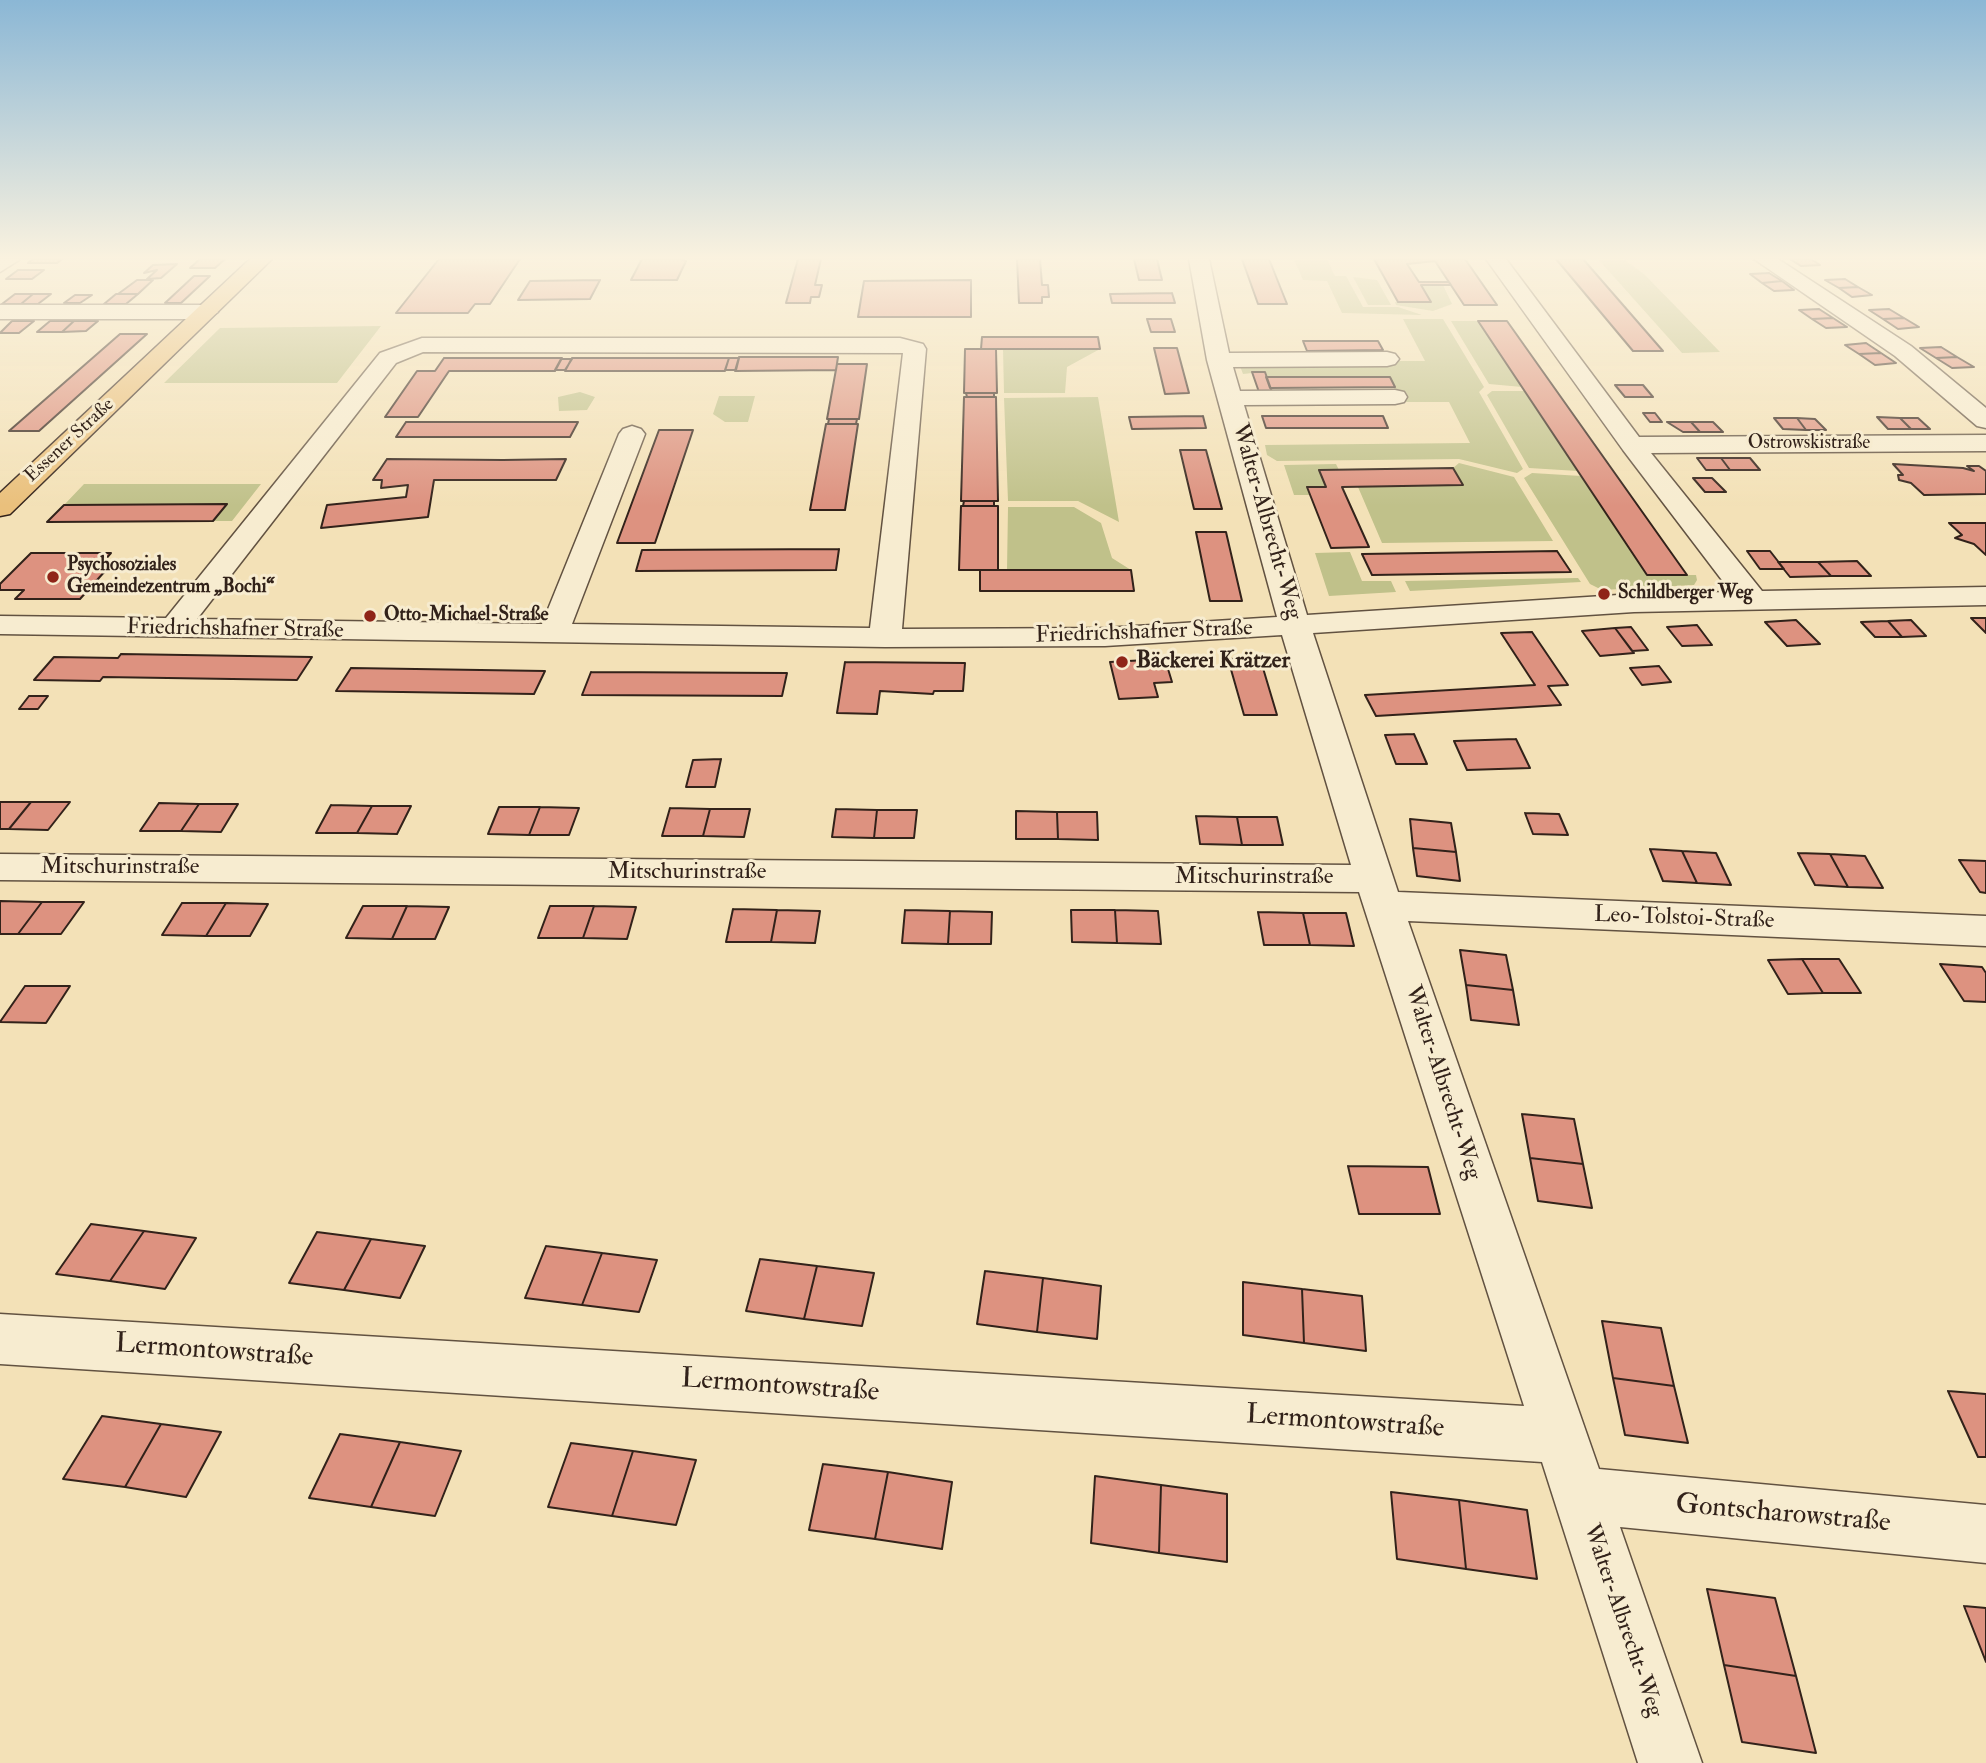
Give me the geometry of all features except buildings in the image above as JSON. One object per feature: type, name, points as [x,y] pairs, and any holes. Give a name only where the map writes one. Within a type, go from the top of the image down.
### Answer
[{"type":"main road","name":"Essener Straße","points":[[0,508],[176,341]]},
{"type":"street","name":"Walter-Albrecht-Weg","points":[[1215,341],[1295,626],[1378,893],[1670,1763]]},
{"type":"street","points":[[1556,341],[1632,445],[1752,599]]},
{"type":"street","points":[[1888,341],[1986,421]]},
{"type":"street","points":[[174,628],[388,358],[404,350],[422,345],[900,345],[915,349],[885,638]]},
{"type":"street","points":[[1219,359],[1387,359]]},
{"type":"street","name":"Walter-Albrecht-Weg","points":[[1230,398],[1395,397]]},
{"type":"street","points":[[553,634],[632,434]]},
{"type":"street","name":"Ostrowskistraße","points":[[1632,445],[1986,443]]},
{"type":"street","name":"Friedrichshafner Straße","points":[[0,625],[885,638],[1105,637],[1469,612],[1752,599],[1986,596]]},
{"type":"street","name":"Mitschurinstraße","points":[[0,867],[1378,893]]},
{"type":"street","name":"Leo-Tolstoi-Straße","points":[[1378,893],[1986,931]]},
{"type":"street","name":"Lermontowstraße","points":[[0,1339],[1559,1436]]},
{"type":"street","name":"Gontscharowstraße","points":[[1580,1495],[1986,1534]]},
{"type":"green space","points":[[206,341],[369,341],[337,383],[164,383]]},
{"type":"green space","points":[[1415,341],[1456,341],[1484,387],[1479,392],[1523,469],[1517,473],[1459,459],[1277,461],[1267,455],[1265,445],[1470,443],[1449,402],[1399,402],[1390,377],[1266,377],[1252,373],[1243,374],[1238,361],[1425,361]]},
{"type":"green space","points":[[1463,341],[1492,341],[1522,387],[1489,384]]},
{"type":"green space","points":[[1672,341],[1710,341],[1720,352],[1682,353]]},
{"type":"green space","points":[[1003,349],[1100,349],[1067,367],[1065,393],[1004,393]]},
{"type":"green space","points":[[1492,391],[1525,391],[1578,471],[1529,468],[1487,395]]},
{"type":"green space","points":[[580,392],[595,397],[587,410],[559,411],[558,397]]},
{"type":"green space","points":[[719,396],[755,396],[748,422],[725,422],[713,414]]},
{"type":"green space","points":[[1098,397],[1119,522],[1078,501],[1008,501],[1004,398]]},
{"type":"green space","points":[[1459,463],[1514,477],[1553,541],[1382,543],[1358,487],[1462,484],[1453,468]]},
{"type":"green space","points":[[1336,464],[1339,470],[1319,470],[1326,487],[1307,487],[1310,495],[1294,495],[1284,465]]},
{"type":"green space","points":[[1532,473],[1581,476],[1647,575],[1696,575],[1694,585],[1602,590],[1590,584],[1524,478]]},
{"type":"green space","points":[[84,484],[261,484],[232,521],[213,521],[225,504],[64,505]]},
{"type":"green space","points":[[1008,507],[1074,507],[1101,523],[1112,558],[1131,570],[1007,570]]},
{"type":"green space","points":[[1350,552],[1362,581],[1391,581],[1396,592],[1329,596],[1315,553]]},
{"type":"green space","points":[[1578,578],[1581,582],[1410,591],[1405,581]]},
{"type":"place","name":"Psychosoziales Gemeindezentrum „Bochi“","points":[[53,577]]},
{"type":"place","name":"Schildberger Weg","points":[[1604,594]]},
{"type":"place","name":"Otto-Michael-Straße","points":[[370,616]]},
{"type":"place","name":"Bäckerei Krätzer","points":[[1122,662]]}]
